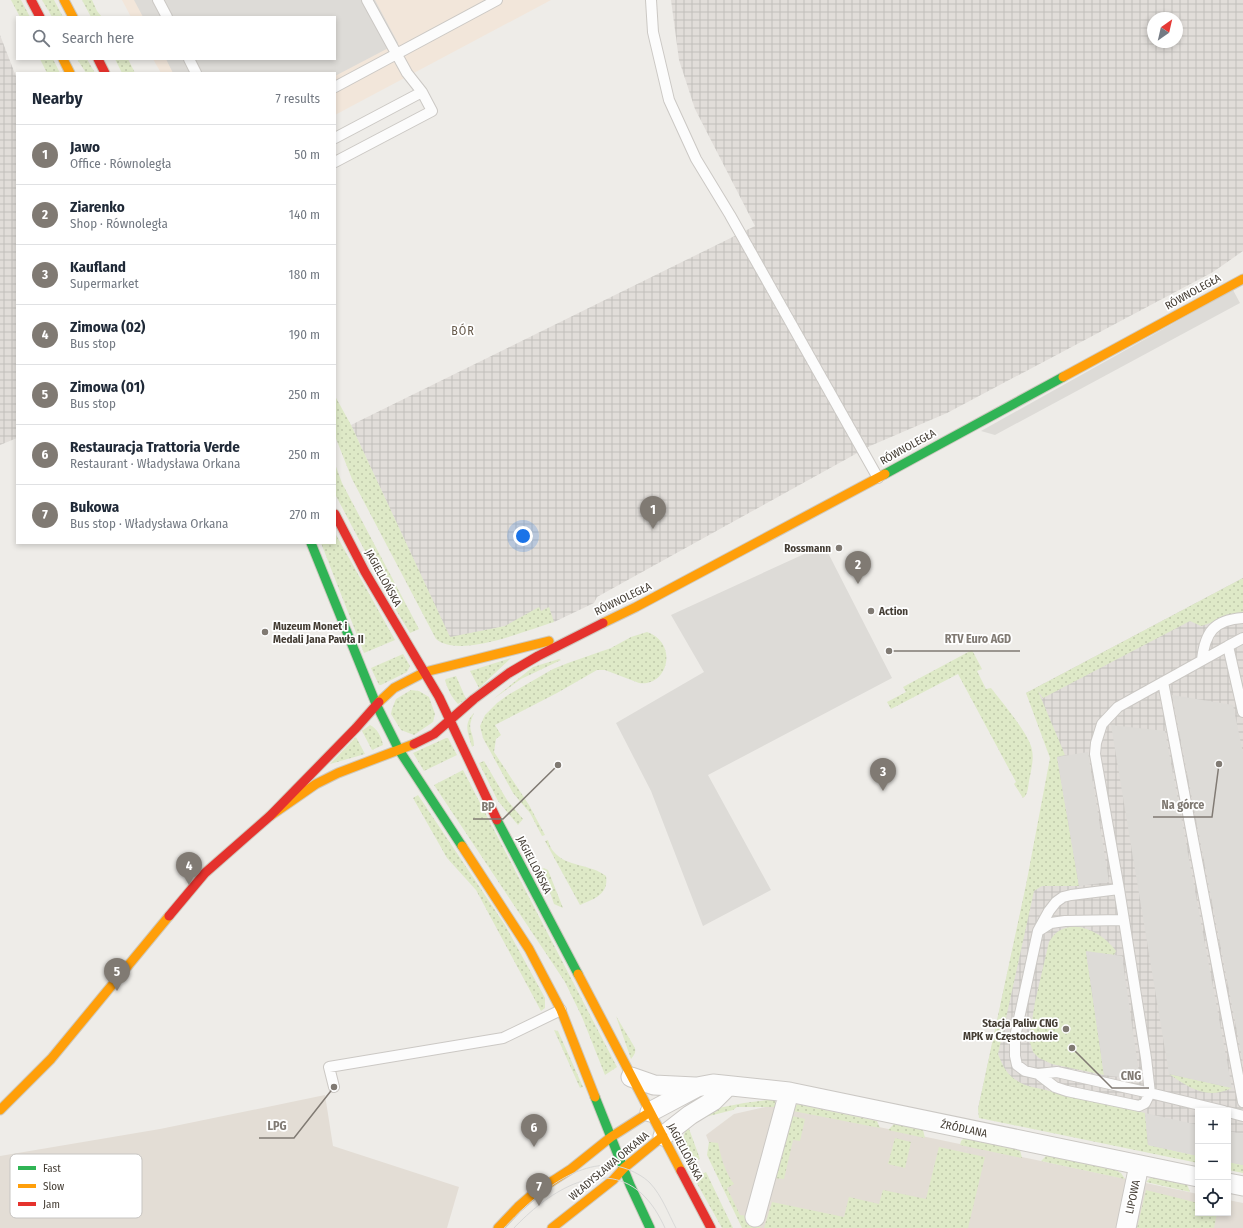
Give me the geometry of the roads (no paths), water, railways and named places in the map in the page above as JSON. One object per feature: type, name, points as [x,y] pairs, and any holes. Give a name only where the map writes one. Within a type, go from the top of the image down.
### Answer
[{"type":"street","points":[[31,0],[39,16]]},
{"type":"street","points":[[64,0],[72,16]]},
{"type":"street","points":[[64,60],[70,72]]},
{"type":"street","points":[[98,60],[104,72]]},
{"type":"street","name":"RÓWNOLEGŁA","points":[[270,816],[316,784],[400,750],[434,734],[474,699],[509,673],[538,656],[583,632],[636,607],[878,478],[1243,279]]},
{"type":"street","name":"JAGIELLOŃSKA","points":[[336,516],[365,572],[425,672],[450,720],[494,814],[711,1228]]},
{"type":"street","points":[[311,544],[376,704],[400,750],[513,922],[561,1010],[611,1137],[650,1228]]},
{"type":"street","name":"RÓWNOLEGŁA","points":[[270,816],[356,728],[376,704],[394,688],[425,672],[583,632]]},
{"type":"street","points":[[0,1110],[51,1059],[204,874],[270,816]]},
{"type":"street","name":"ŹRÓDLANA","points":[[631,1077],[654,1085],[697,1087],[713,1084],[789,1092],[1195,1176]]},
{"type":"street","points":[[663,1136],[690,1115],[713,1101],[728,1086]]},
{"type":"street","name":"ŹRÓDLANA","points":[[650,1112],[697,1087]]},
{"type":"street","points":[[755,1217],[789,1092]]},
{"type":"street","name":"WŁADYSŁAWA ORKANA","points":[[498,1228],[534,1193],[571,1169],[611,1137],[650,1112]]},
{"type":"street","name":"WŁADYSŁAWA ORKANA","points":[[552,1228],[614,1180],[624,1168],[663,1136]]},
{"type":"street","name":"LIPOWA","points":[[1126,1228],[1139,1165]]},
{"type":"street","points":[[1231,1184],[1243,1186]]},
{"type":"lane","points":[[158,0],[166,16]]},
{"type":"lane","points":[[336,161],[432,111],[422,92],[407,74],[367,0]]},
{"type":"lane","points":[[336,86],[497,0]]},
{"type":"lane","points":[[651,0],[653,32],[669,100],[696,159],[730,215],[878,478]]},
{"type":"lane","points":[[190,60],[196,72]]},
{"type":"lane","points":[[336,137],[422,92]]},
{"type":"lane","points":[[1202,660],[1203,649],[1212,629],[1221,622],[1243,618]]},
{"type":"lane","points":[[1038,1074],[1055,1087],[1067,1091],[1139,1106],[1145,1103],[1150,1093],[1146,1058],[1119,889],[1095,754],[1096,743],[1102,724],[1118,708],[1243,638]]},
{"type":"lane","points":[[1228,646],[1243,712]]},
{"type":"lane","points":[[1163,682],[1243,1102]]},
{"type":"lane","points":[[1119,889],[1062,897],[1056,902],[1049,912],[1038,932],[1015,1037],[1017,1065],[1026,1071],[1038,1074],[1057,1072],[1212,1108]]},
{"type":"lane","points":[[1038,932],[1051,923],[1064,921],[1123,920]]},
{"type":"lane","points":[[334,1087],[329,1067],[503,1038],[561,1010]]},
{"type":"lane","points":[[1231,1113],[1243,1116]]},
{"type":"tram line","points":[[504,1228],[528,1204],[558,1182],[574,1173],[591,1167],[607,1165],[627,1169],[647,1180],[661,1199],[676,1228]]},
{"type":"tram line","points":[[514,1228],[541,1203],[573,1184],[591,1179],[608,1178],[625,1183],[641,1193],[655,1209],[665,1228]]},
{"type":"place","name":"Jawo","points":[[653,529]]},
{"type":"place","name":"Rossmann","points":[[839,548]]},
{"type":"place","name":"Ziarenko","points":[[858,584]]},
{"type":"place","name":"Action","points":[[871,611]]},
{"type":"place","name":"Muzeum Monet i Medali Jana Pawła II","points":[[265,632]]},
{"type":"place","name":"RTV Euro AGD","points":[[889,651]]},
{"type":"place","name":"Na górce","points":[[1219,764]]},
{"type":"place","name":"BP","points":[[558,765]]},
{"type":"place","name":"Kaufland","points":[[883,791]]},
{"type":"place","name":"Zimowa (02)","points":[[189,885]]},
{"type":"place","name":"Zimowa (01)","points":[[117,991]]},
{"type":"place","name":"Stacja Paliw CNG MPK w Częstochowie","points":[[1066,1029]]},
{"type":"place","name":"CNG","points":[[1072,1048]]},
{"type":"place","name":"LPG","points":[[334,1087]]},
{"type":"place","name":"Restauracja Trattoria Verde","points":[[534,1147]]},
{"type":"place","name":"Bukowa","points":[[539,1206]]},
{"type":"district","name":"BÓR","points":[[463,331]]}]
